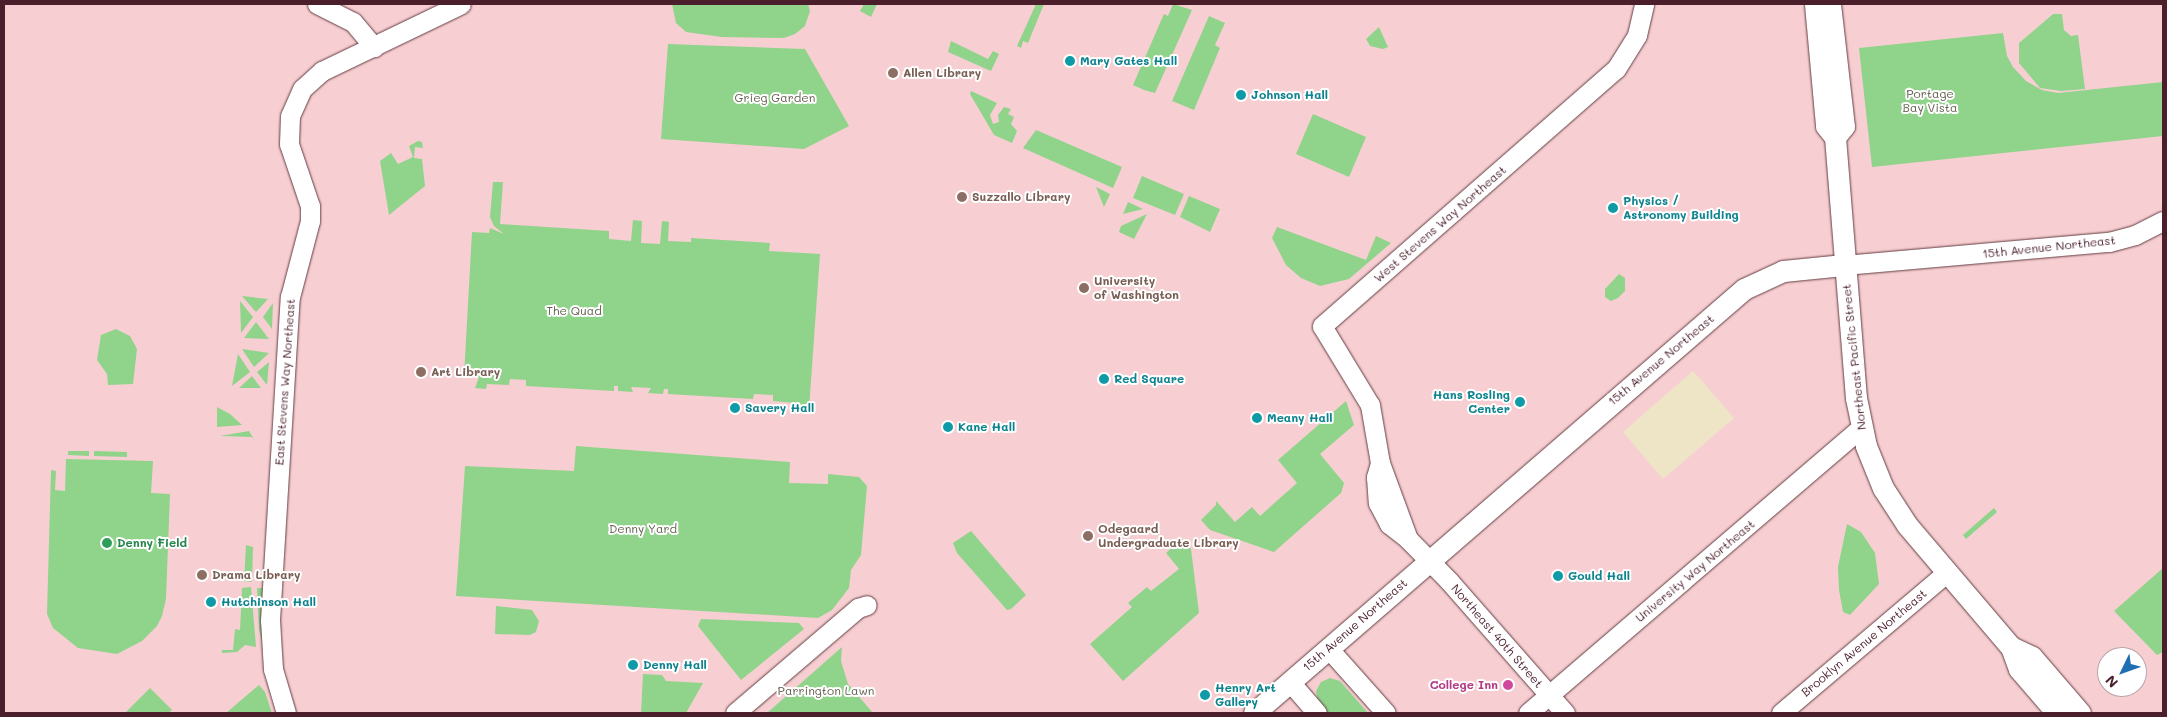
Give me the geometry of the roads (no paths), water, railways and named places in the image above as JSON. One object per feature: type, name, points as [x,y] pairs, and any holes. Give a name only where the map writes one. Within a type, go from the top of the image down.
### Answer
[{"type":"main road","name":"Northeast Pacific Street","points":[[1815,4],[1826,126],[1835,137],[1844,265],[1860,428],[1874,468],[1890,500],[1947,572],[2012,647],[2032,657],[2080,713]]},
{"type":"main road","name":"Northeast Pacific Street","points":[[1830,4],[1844,126],[1835,137]]},
{"type":"main road","name":"15th Avenue Northeast","points":[[1254,713],[1428,560],[1744,290],[1783,271],[1844,265]]},
{"type":"main road","name":"Northeast Pacific Street","points":[[2012,647],[2019,669],[2057,713]]},
{"type":"street","points":[[318,4],[353,22],[374,47]]},
{"type":"street","name":"East Stevens Way Northeast","points":[[286,713],[273,669],[270,620],[290,298],[310,221],[310,206],[289,144],[290,116],[302,89],[314,77],[461,4]]},
{"type":"street","name":"West Stevens Way Northeast","points":[[1428,560],[1408,539],[1380,463],[1370,406],[1322,326],[1616,69],[1637,34],[1644,4]]},
{"type":"street","name":"15th Avenue Northeast","points":[[1844,265],[2109,242],[2135,235],[2163,220]]},
{"type":"street","name":"University Way Northeast","points":[[1528,713],[1860,428]]},
{"type":"street","name":"Northeast 40th Street","points":[[1428,560],[1565,713]]},
{"type":"street","name":"Brooklyn Avenue Northeast","points":[[1781,713],[1947,572]]},
{"type":"street","points":[[736,713],[858,608],[867,605]]},
{"type":"street","points":[[1328,648],[1386,713]]},
{"type":"street","points":[[1290,682],[1317,713]]},
{"type":"place","name":"Mary Gates Hall","points":[[1070,61]]},
{"type":"place","name":"Allen Library","points":[[893,73]]},
{"type":"place","name":"Johnson Hall","points":[[1241,95]]},
{"type":"place","name":"Suzzallo Library","points":[[962,197]]},
{"type":"place","name":"Physics / Astronomy Building","points":[[1613,208]]},
{"type":"place","name":"University of Washington","points":[[1084,288]]},
{"type":"place","name":"Art Library","points":[[421,372]]},
{"type":"place","name":"Red Square","points":[[1104,379]]},
{"type":"place","name":"Hans Rosling Center","points":[[1520,402]]},
{"type":"place","name":"Savery Hall","points":[[735,408]]},
{"type":"place","name":"Meany Hall","points":[[1257,418]]},
{"type":"place","name":"Kane Hall","points":[[948,427]]},
{"type":"place","name":"Odegaard Undergraduate Library","points":[[1088,536]]},
{"type":"place","name":"Denny Field","points":[[107,543]]},
{"type":"place","name":"Drama Library","points":[[202,575]]},
{"type":"place","name":"Gould Hall","points":[[1558,576]]},
{"type":"place","name":"Hutchinson Hall","points":[[211,602]]},
{"type":"place","name":"Denny Hall","points":[[633,665]]},
{"type":"place","name":"College Inn","points":[[1508,685]]},
{"type":"place","name":"Henry Art Gallery","points":[[1205,695]]},
{"type":"park label","name":"Grieg Garden","points":[[775,98]]},
{"type":"park label","name":"Portage Bay Vista","points":[[1930,101]]},
{"type":"park label","name":"The Quad","points":[[574,311]]},
{"type":"park label","name":"Denny Yard","points":[[643,529]]},
{"type":"park label","name":"Parrington Lawn","points":[[826,691]]}]
